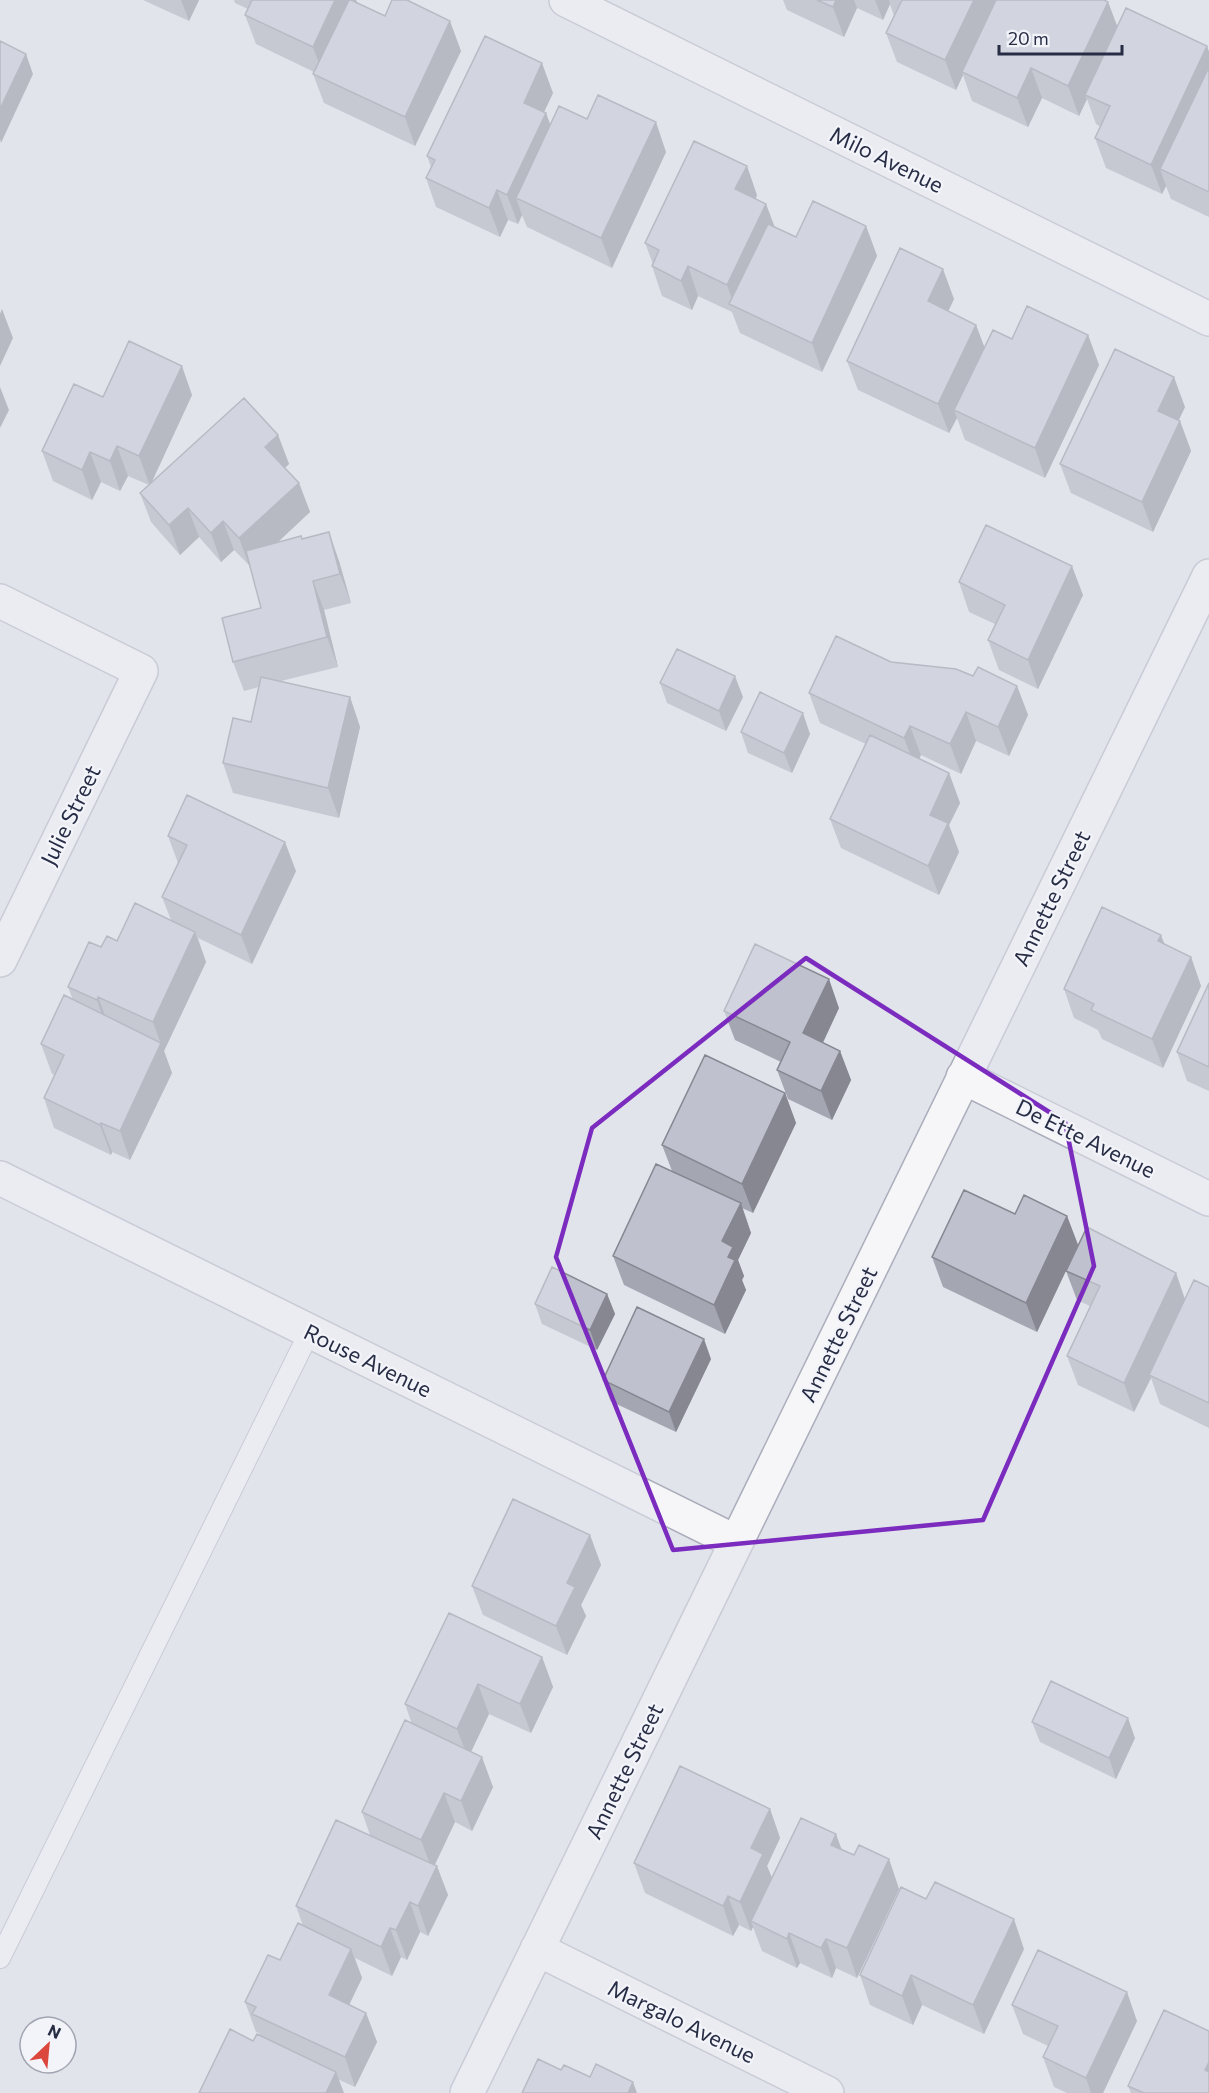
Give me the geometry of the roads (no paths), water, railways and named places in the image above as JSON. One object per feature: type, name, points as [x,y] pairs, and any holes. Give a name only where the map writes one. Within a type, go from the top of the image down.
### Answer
[{"type":"street","name":"Milo Avenue","points":[[566,0],[1209,319]]},
{"type":"street","name":"Annette Street","points":[[467,2093],[1209,576]]},
{"type":"street","name":"Julie Street","points":[[0,601],[141,671],[0,960]]},
{"type":"street","name":"De Ette Avenue","points":[[963,1077],[1209,1199]]},
{"type":"street","name":"Rouse Avenue","points":[[0,1178],[736,1542]]},
{"type":"street","name":"Margalo Avenue","points":[[537,1949],[827,2093]]},
{"type":"lane","points":[[0,1958],[310,1331]]}]
